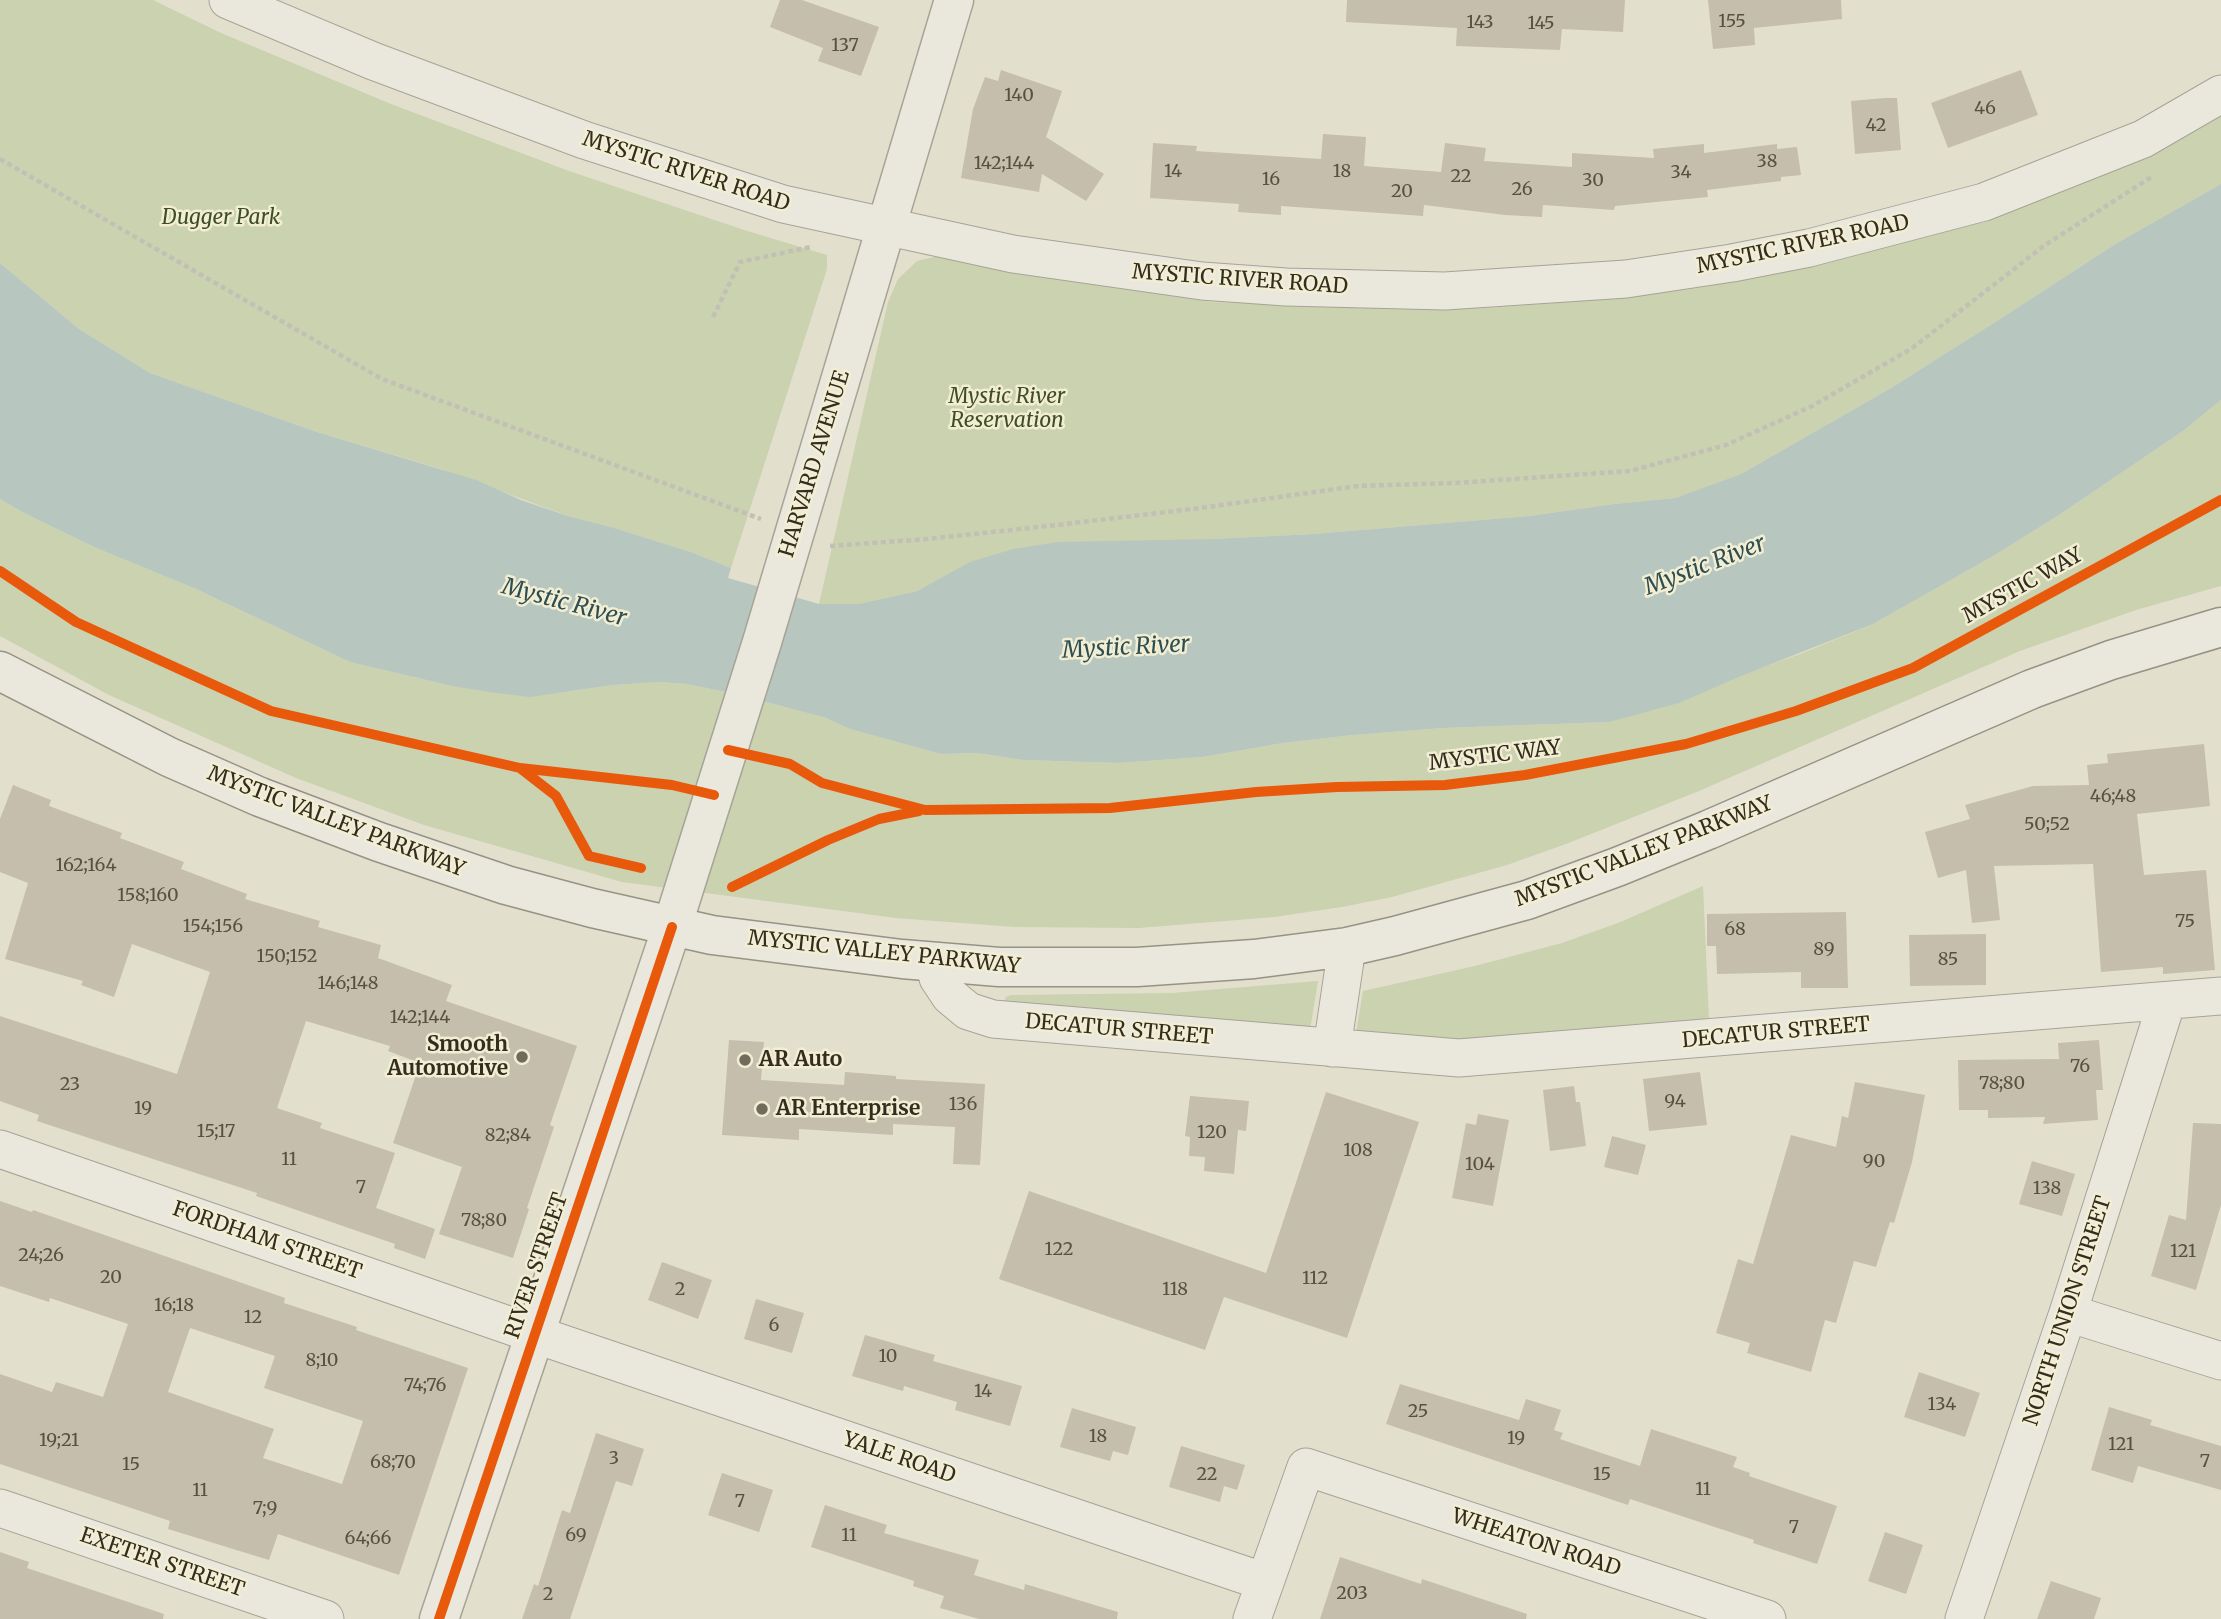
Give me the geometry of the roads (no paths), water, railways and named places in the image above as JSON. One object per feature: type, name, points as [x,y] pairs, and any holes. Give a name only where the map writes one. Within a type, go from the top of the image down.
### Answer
[{"type":"main road","name":"HARVARD AVENUE","points":[[672,926],[734,732],[954,0]]},
{"type":"main road","name":"MYSTIC VALLEY PARKWAY","points":[[0,671],[169,757],[260,797],[379,842],[506,885],[672,926],[734,938],[934,962],[999,967],[1137,967],[1254,959],[1347,947],[1484,912],[1572,884],[1708,830],[2032,689],[2110,660],[2221,627]]},
{"type":"main road","name":"RIVER STREET","points":[[439,1619],[672,926]]},
{"type":"street","name":"MYSTIC RIVER ROAD","points":[[228,0],[373,61],[584,140],[783,204],[1013,254],[1202,281],[1286,287],[1445,291],[1626,279],[1809,248],[1984,202],[2143,139],[2221,94]]},
{"type":"street","points":[[1332,1048],[1347,947]]},
{"type":"street","name":"DECATUR STREET","points":[[934,962],[943,987],[959,1005],[968,1011],[993,1019],[1460,1058],[2221,996]]},
{"type":"street","name":"NORTH UNION STREET","points":[[1964,1619],[2068,1314],[2167,1001]]},
{"type":"street","name":"FORDHAM STREET","points":[[0,1149],[534,1334]]},
{"type":"street","points":[[2068,1314],[2221,1362]]},
{"type":"street","name":"YALE ROAD","points":[[534,1334],[1265,1582]]},
{"type":"street","name":"WHEATON ROAD","points":[[1265,1582],[1306,1467],[1766,1619]]},
{"type":"street","name":"EXETER STREET","points":[[0,1508],[325,1619]]},
{"type":"street","points":[[1252,1619],[1265,1582]]},
{"type":"water","name":"Mystic River","points":[[2221,184],[2221,400],[2183,431],[2059,515],[1995,555],[1873,624],[1679,703],[1609,722],[1443,728],[1353,735],[1283,743],[1203,757],[1118,763],[1023,760],[977,753],[941,754],[850,729],[826,718],[687,684],[659,682],[613,685],[530,697],[496,693],[452,686],[350,662],[196,589],[94,547],[0,499],[0,263],[79,329],[150,373],[314,431],[476,480],[521,500],[568,516],[691,552],[731,568],[728,578],[819,604],[858,604],[917,591],[970,562],[1013,549],[1058,542],[1313,534],[1529,516],[1675,498],[1741,474],[1891,388],[2117,243]]},
{"type":"place","name":"Smooth Automotive","points":[[522,1057]]},
{"type":"place","name":"AR Auto","points":[[745,1060]]},
{"type":"place","name":"AR Enterprise","points":[[762,1109]]},
{"type":"park label","name":"Dugger Park","points":[[221,218]]},
{"type":"park label","name":"Mystic River Reservation","points":[[1007,409]]}]
